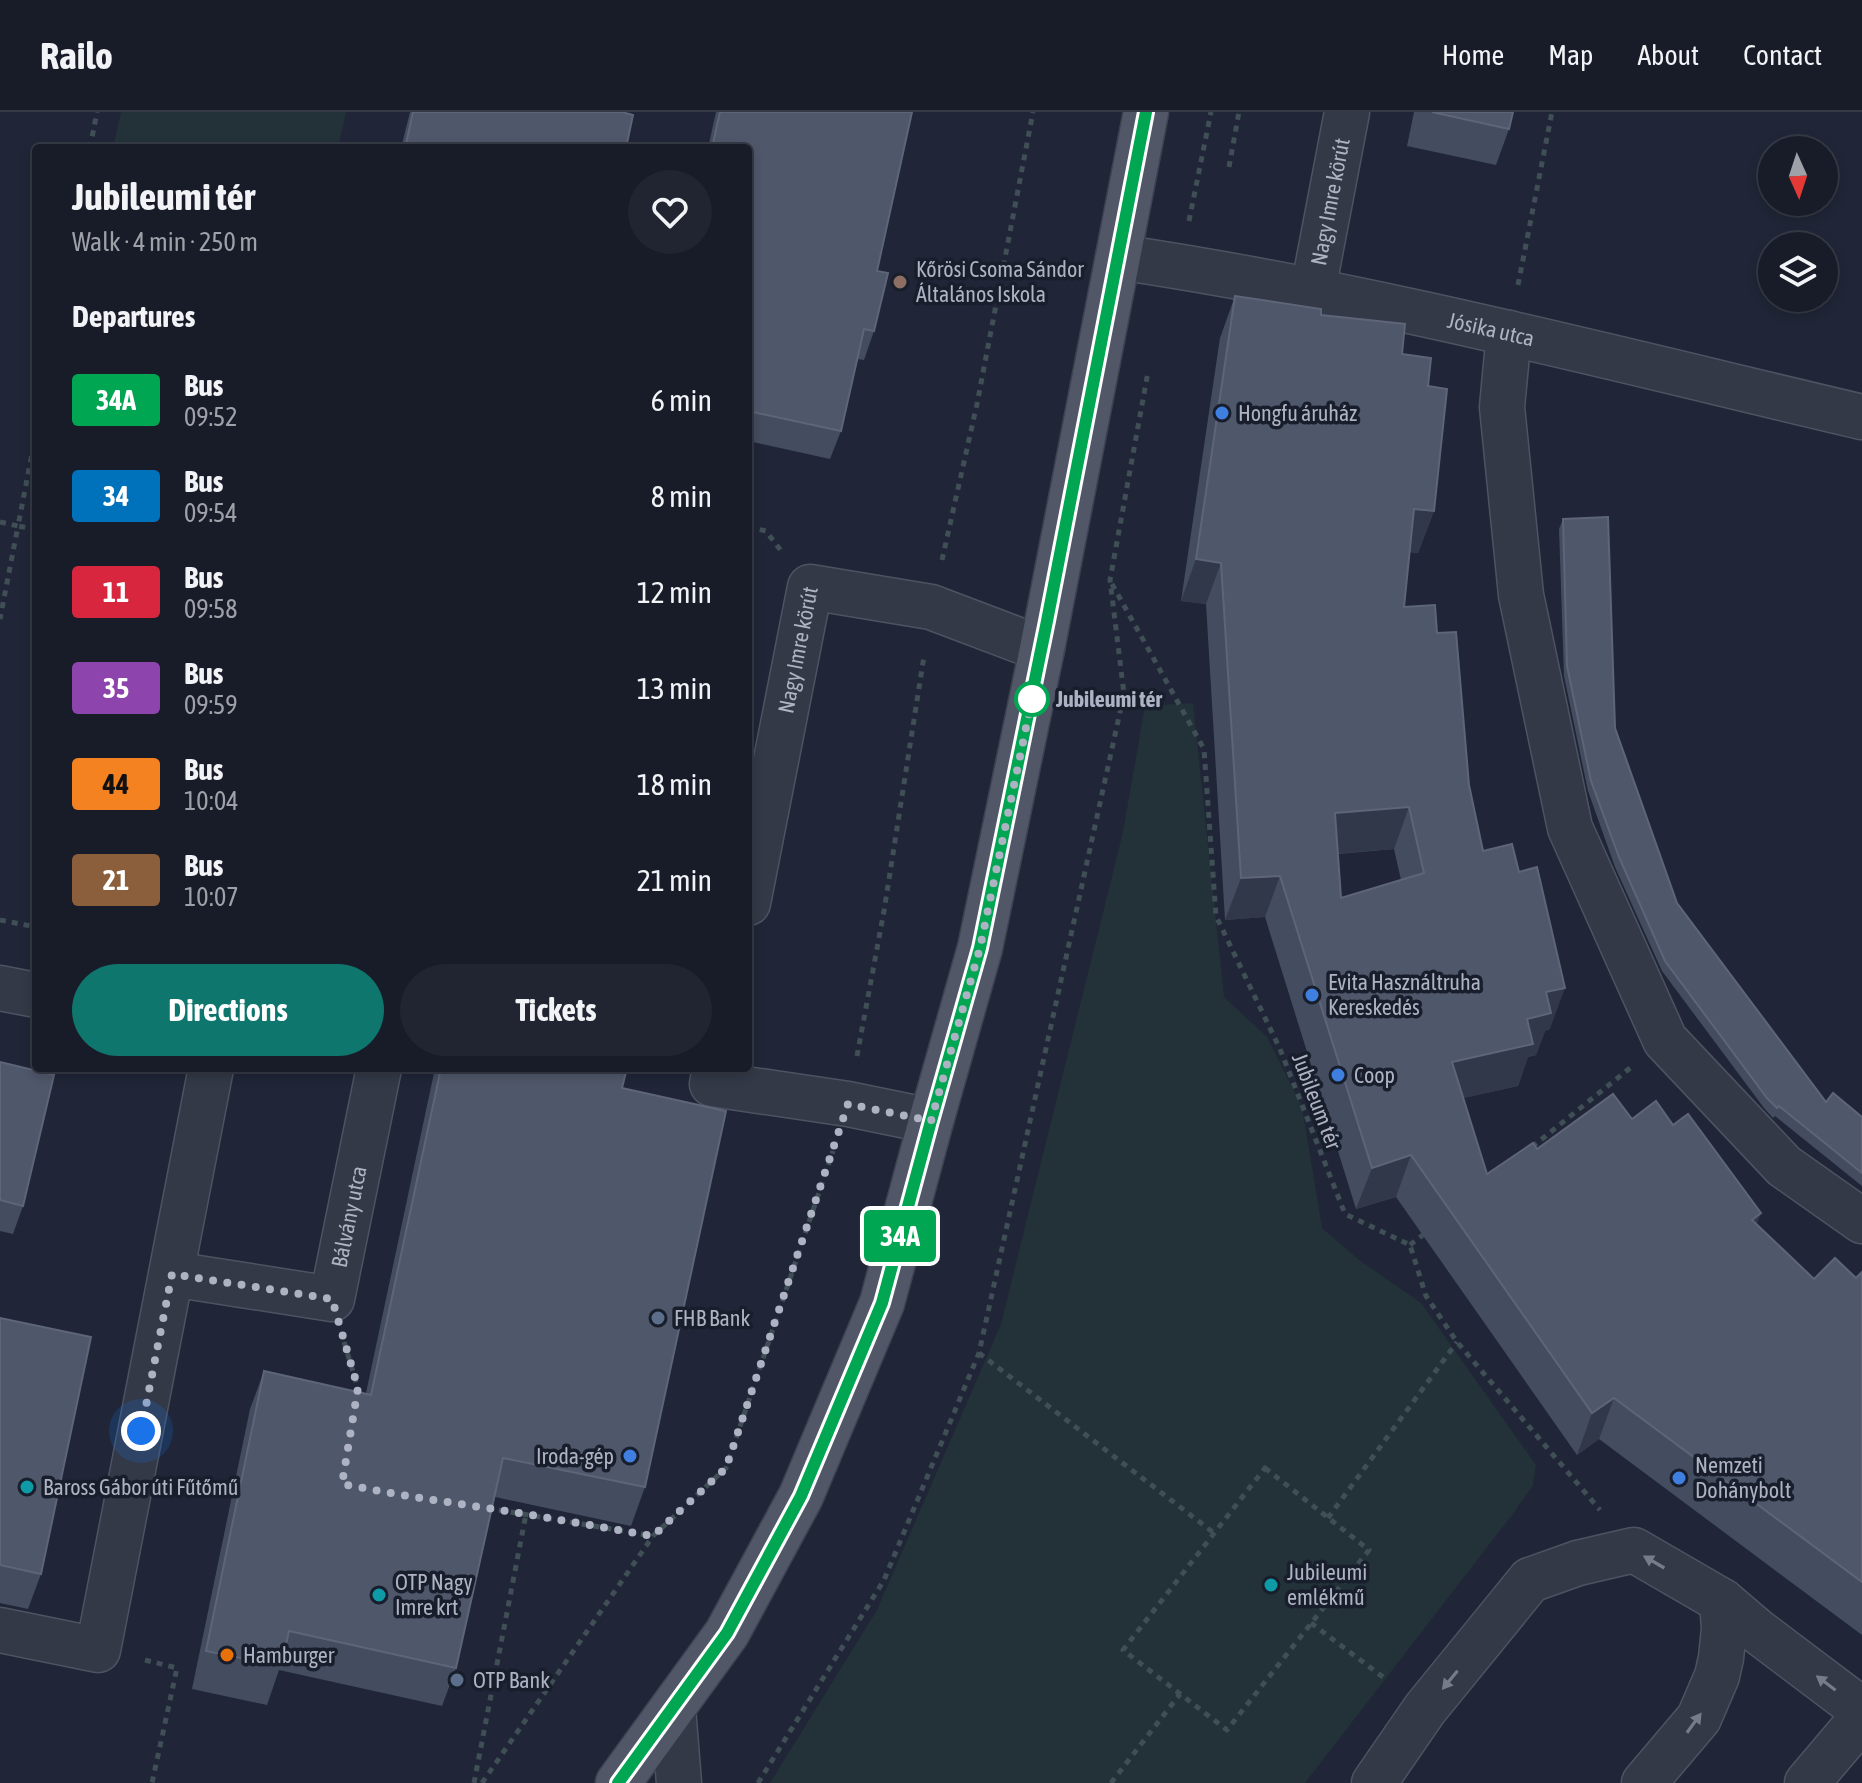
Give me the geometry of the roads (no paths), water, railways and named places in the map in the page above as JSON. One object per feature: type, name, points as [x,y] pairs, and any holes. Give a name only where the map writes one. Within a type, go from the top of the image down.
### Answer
[{"type":"main road","points":[[618,1783],[727,1633],[801,1496],[882,1303],[980,948],[1042,649],[1146,112]]},
{"type":"street","name":"Nagy Imre körút","points":[[1313,290],[1347,112]]},
{"type":"street","name":"Jósika utca","points":[[1118,257],[1313,290],[1862,417]]},
{"type":"street","points":[[1509,333],[1502,407],[1521,595],[1570,828],[1665,1040],[1784,1166],[1862,1221]]},
{"type":"street","name":"Nagy Imre körút","points":[[752,883],[810,587],[931,607],[1042,649]]},
{"type":"street","points":[[0,988],[32,994]]},
{"type":"street","points":[[0,1630],[98,1650],[210,1072]]},
{"type":"street","name":"Bálvány utca","points":[[172,1274],[332,1299],[378,1072]]},
{"type":"street","points":[[714,1072],[712,1084],[848,1104],[931,1121]]},
{"type":"street","points":[[1374,1783],[1425,1709],[1530,1580],[1578,1563],[1634,1550],[1722,1601],[1862,1710]]},
{"type":"street","points":[[1644,1783],[1699,1718],[1717,1676],[1724,1629],[1722,1601]]},
{"type":"street","points":[[673,1708],[679,1783]]},
{"type":"street","points":[[1807,1783],[1862,1718]]},
{"type":"place","name":"Kőrösi Csoma Sándor Általános Iskola","points":[[900,282]]},
{"type":"place","name":"Hongfu áruház","points":[[1222,413]]},
{"type":"place","name":"Jubileumi tér","points":[[1032,699]]},
{"type":"place","name":"Evita Használtruha Kereskedés","points":[[1312,995]]},
{"type":"place","name":"Coop","points":[[1338,1075]]},
{"type":"place","name":"FHB Bank","points":[[658,1318]]},
{"type":"place","name":"Iroda-gép","points":[[630,1456]]},
{"type":"place","name":"Nemzeti Dohánybolt","points":[[1679,1478]]},
{"type":"place","name":"Baross Gábor úti Fűtőmű","points":[[27,1487]]},
{"type":"place","name":"Jubileumi emlékmű","points":[[1271,1585]]},
{"type":"place","name":"OTP Nagy Imre krt","points":[[379,1595]]},
{"type":"place","name":"Hamburger","points":[[227,1655]]},
{"type":"place","name":"OTP Bank","points":[[457,1680]]}]
